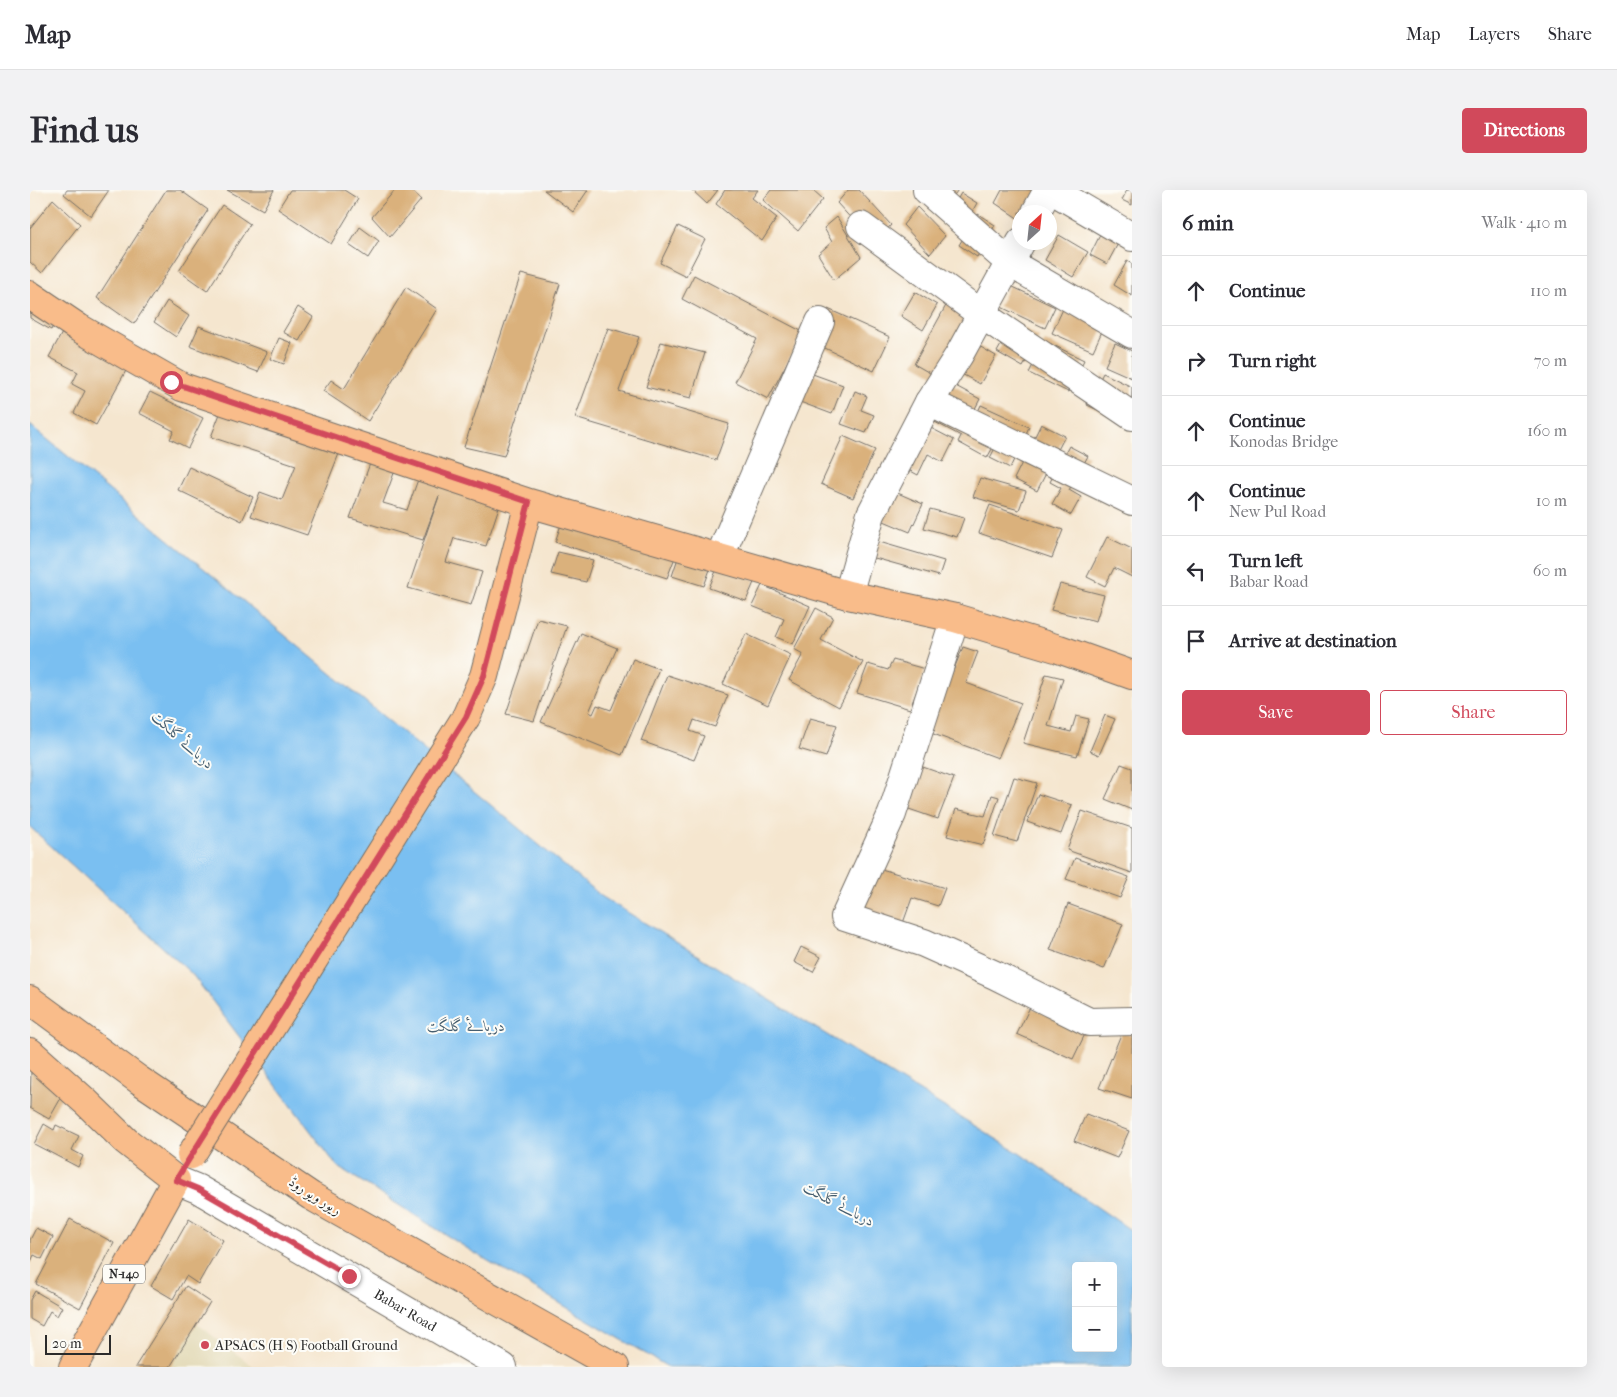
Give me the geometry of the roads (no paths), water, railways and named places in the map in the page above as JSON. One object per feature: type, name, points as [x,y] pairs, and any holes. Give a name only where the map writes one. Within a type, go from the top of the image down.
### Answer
[{"type":"main road","points":[[30,295],[79,328],[182,387],[529,502],[720,556],[848,595],[955,618],[1059,649],[1132,675]]},
{"type":"main road","points":[[30,1052],[87,1102],[126,1141],[176,1180],[466,717],[484,676],[529,502]]},
{"type":"main road","name":"ریور ویو روڈ","points":[[30,1000],[139,1080],[311,1196],[616,1367]]},
{"type":"main road","name":"N-140","points":[[73,1367],[176,1180]]},
{"type":"street","points":[[927,190],[1132,334]]},
{"type":"street","points":[[1040,205],[1048,190]]},
{"type":"street","points":[[1052,190],[1132,237]]},
{"type":"street","points":[[861,226],[981,314],[1132,416]]},
{"type":"street","points":[[848,595],[871,514],[929,402],[1015,253]]},
{"type":"street","points":[[720,556],[820,322]]},
{"type":"street","points":[[929,402],[1132,501]]},
{"type":"street","points":[[955,618],[892,814],[845,917],[924,943],[995,975],[1089,1022],[1132,1020]]},
{"type":"street","name":"Babar Road","points":[[176,1180],[206,1194],[503,1367]]},
{"type":"water","name":"دریائے گلگت","points":[[30,425],[601,896],[1019,1153],[1132,1231],[1132,1367],[668,1367],[473,1252],[337,1166],[192,974],[30,827]]},
{"type":"place","name":"APSACS (H S) Football Ground","points":[[205,1345]]}]
